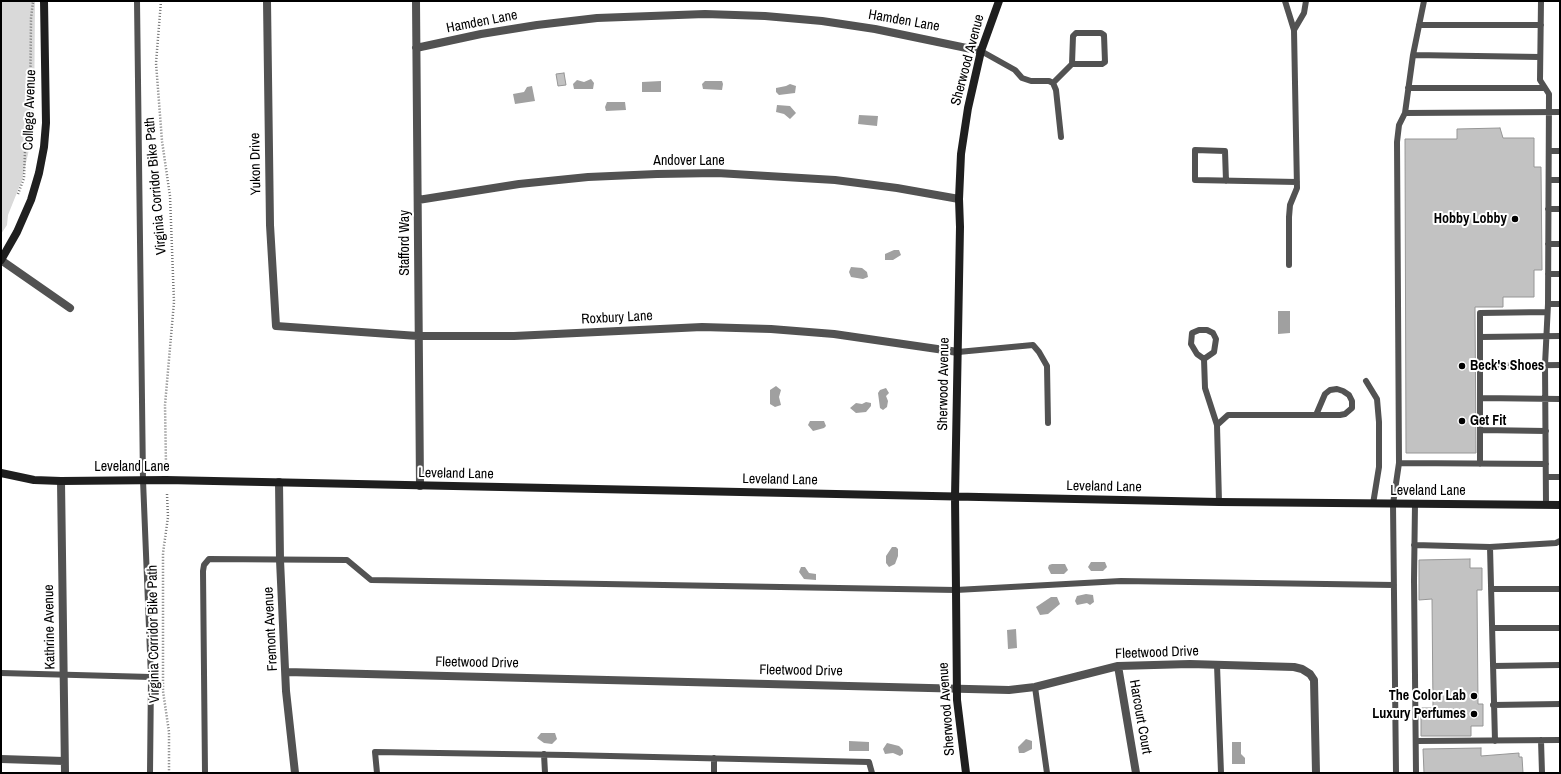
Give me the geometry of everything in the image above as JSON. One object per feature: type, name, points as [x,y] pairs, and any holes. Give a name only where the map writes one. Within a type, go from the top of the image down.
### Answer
[{"type":"street","name":"College Avenue","points":[[1,260],[17,232],[31,200],[39,173],[44,147],[46,122],[44,1]]},
{"type":"street","name":"Yukon Drive","points":[[267,1],[270,218],[276,326]]},
{"type":"street","name":"Stafford Way","points":[[416,1],[420,486]]},
{"type":"street","name":"Sherwood Avenue","points":[[966,773],[957,688],[955,497],[960,199],[962,154],[968,108],[982,51],[999,1]]},
{"type":"street","name":"Hamden Lane","points":[[416,48],[481,34],[537,25],[597,18],[705,14],[765,16],[829,22],[906,34],[982,51]]},
{"type":"street","name":"Andover Lane","points":[[418,200],[519,184],[580,178],[702,173],[835,180],[960,199]]},
{"type":"street","points":[[1,260],[70,308]]},
{"type":"street","name":"Roxbury Lane","points":[[276,326],[418,336],[514,336],[702,327],[771,329],[834,334],[958,352]]},
{"type":"street","name":"Leveland Lane","points":[[1,473],[34,480],[61,481],[143,480],[279,482],[1219,502],[1560,505]]},
{"type":"street","name":"Kathrine Avenue","points":[[61,481],[65,773]]},
{"type":"street","name":"Fremont Avenue","points":[[279,482],[280,560],[288,712],[295,773]]},
{"type":"street","name":"Fleetwood Drive","points":[[286,672],[1008,690],[1034,687],[1118,666],[1217,665],[1294,667],[1302,668],[1310,674],[1314,680],[1316,773]]},
{"type":"street","name":"Harcourt Court","points":[[1118,666],[1136,773]]},
{"type":"street","points":[[1,759],[64,761]]},
{"type":"lane","points":[[137,1],[143,480],[151,677],[150,773]]},
{"type":"lane","points":[[1285,1],[1294,30],[1296,188],[1290,205],[1288,217],[1289,265]]},
{"type":"lane","points":[[1294,30],[1304,13],[1306,1]]},
{"type":"lane","points":[[1396,773],[1393,504],[1399,463],[1397,142],[1399,125],[1405,113],[1413,54],[1424,1]]},
{"type":"lane","points":[[1541,1],[1540,80],[1549,94],[1548,304],[1545,365],[1546,505]]},
{"type":"lane","points":[[1419,25],[1541,25]]},
{"type":"lane","points":[[1053,84],[1072,64],[1073,36],[1076,33],[1101,33],[1104,35],[1105,62],[1102,64],[1072,64]]},
{"type":"lane","points":[[982,51],[1014,70],[1022,78],[1048,81],[1053,84],[1056,90],[1061,137]]},
{"type":"lane","points":[[1413,54],[1540,57]]},
{"type":"lane","points":[[1408,88],[1545,88]]},
{"type":"lane","points":[[1405,113],[1560,112]]},
{"type":"lane","points":[[1226,181],[1225,151],[1195,150],[1195,180],[1226,181],[1296,182]]},
{"type":"lane","points":[[1549,151],[1560,151]]},
{"type":"lane","points":[[1549,180],[1560,180]]},
{"type":"lane","points":[[1548,209],[1560,209]]},
{"type":"lane","points":[[1548,244],[1560,244]]},
{"type":"lane","points":[[1548,274],[1560,274]]},
{"type":"lane","points":[[1548,304],[1560,304]]},
{"type":"lane","points":[[1480,464],[1480,314],[1547,312]]},
{"type":"lane","points":[[1204,359],[1214,352],[1216,339],[1213,333],[1208,330],[1199,330],[1192,333],[1191,344],[1198,354],[1204,359],[1205,388],[1217,425],[1219,502]]},
{"type":"lane","points":[[1480,337],[1560,336]]},
{"type":"lane","points":[[958,352],[1033,345],[1047,366],[1048,423]]},
{"type":"lane","points":[[1481,366],[1560,365]]},
{"type":"lane","points":[[1366,381],[1377,399],[1379,422],[1379,467],[1373,504]]},
{"type":"lane","points":[[1217,425],[1228,416],[1316,415],[1345,414],[1352,408],[1352,401],[1349,395],[1343,391],[1337,389],[1330,390],[1325,394],[1316,415]]},
{"type":"lane","points":[[1481,398],[1560,398]]},
{"type":"lane","points":[[1481,430],[1546,431]]},
{"type":"lane","points":[[1399,463],[1546,464]]},
{"type":"lane","points":[[1546,477],[1560,477]]},
{"type":"lane","points":[[1415,504],[1416,773]]},
{"type":"lane","points":[[1414,545],[1490,547],[1556,544],[1560,541]]},
{"type":"lane","points":[[1490,547],[1494,741]]},
{"type":"lane","points":[[205,773],[203,570],[204,565],[209,559],[347,560],[371,580],[956,590],[1121,581],[1394,585]]},
{"type":"lane","points":[[1491,589],[1560,589]]},
{"type":"lane","points":[[1492,628],[1560,628]]},
{"type":"lane","points":[[1217,665],[1222,773]]},
{"type":"lane","points":[[1493,666],[1560,665]]},
{"type":"lane","points":[[1,673],[151,677]]},
{"type":"lane","points":[[1034,687],[1047,773]]},
{"type":"lane","points":[[1493,705],[1560,704]]},
{"type":"lane","points":[[1541,740],[1542,773]]},
{"type":"lane","points":[[1416,741],[1560,740]]},
{"type":"lane","points":[[376,773],[375,752],[544,754],[869,762],[872,773]]},
{"type":"lane","points":[[544,754],[545,773]]},
{"type":"lane","points":[[714,758],[714,773]]},
{"type":"path","points":[[18,194],[24,178],[26,126],[30,110],[31,25],[33,1]]},
{"type":"path","name":"Virginia Corridor Bike Path","points":[[161,1],[156,63],[162,141],[171,216],[174,302],[166,404],[166,465]]},
{"type":"path","name":"Virginia Corridor Bike Path","points":[[167,494],[168,517],[163,553],[164,691],[169,732],[169,773]]},
{"type":"shaded area","points":[[1,1],[35,1],[34,128],[22,180],[8,215],[7,225],[1,234]]},
{"type":"shaded area","points":[[591,79],[594,83],[593,89],[574,89],[573,84],[577,80],[584,82]]},
{"type":"shaded area","points":[[661,81],[661,92],[642,92],[642,82]]},
{"type":"shaded area","points":[[705,81],[722,81],[722,90],[703,89],[702,84]]},
{"type":"shaded area","points":[[790,84],[796,86],[795,93],[779,95],[776,92],[776,88]]},
{"type":"shaded area","points":[[532,86],[535,101],[515,104],[513,94],[524,92],[527,87]]},
{"type":"shaded area","points":[[607,102],[625,102],[626,110],[606,111],[605,107]]},
{"type":"shaded area","points":[[777,105],[790,106],[796,113],[790,119],[784,114],[776,112]]},
{"type":"shaded area","points":[[859,115],[878,116],[877,126],[858,124]]},
{"type":"shaded area","points":[[894,250],[899,250],[901,255],[893,260],[885,260],[885,254]]},
{"type":"shaded area","points":[[851,267],[862,268],[867,272],[868,277],[863,279],[851,277],[849,272]]},
{"type":"shaded area","points":[[1278,311],[1290,311],[1290,333],[1278,334]]},
{"type":"shaded area","points":[[776,386],[781,390],[779,397],[781,405],[775,407],[770,404],[770,390]]},
{"type":"shaded area","points":[[886,388],[889,393],[886,396],[888,401],[887,407],[883,410],[880,408],[878,393],[880,390]]},
{"type":"shaded area","points":[[866,402],[871,403],[871,406],[866,412],[856,413],[850,408],[856,403],[862,404]]},
{"type":"shaded area","points":[[810,421],[824,421],[826,426],[813,431],[808,425]]},
{"type":"shaded area","points":[[892,547],[896,547],[898,549],[898,556],[895,564],[889,567],[886,563],[886,556]]},
{"type":"shaded area","points":[[1091,562],[1105,562],[1107,567],[1103,571],[1091,571],[1088,567]]},
{"type":"shaded area","points":[[1065,564],[1068,570],[1064,574],[1051,574],[1048,568],[1049,565]]},
{"type":"shaded area","points":[[801,567],[805,567],[809,573],[816,574],[816,580],[804,579],[799,572]]},
{"type":"shaded area","points":[[1086,594],[1093,595],[1094,602],[1090,605],[1087,603],[1077,605],[1075,601],[1077,596]]},
{"type":"shaded area","points":[[1051,597],[1057,597],[1060,604],[1048,614],[1040,615],[1036,607]]},
{"type":"shaded area","points":[[1016,629],[1017,648],[1008,649],[1007,630]]},
{"type":"shaded area","points":[[541,733],[555,733],[557,739],[552,744],[544,743],[537,738]]},
{"type":"shaded area","points":[[1026,739],[1032,741],[1032,749],[1024,753],[1019,753],[1018,747]]},
{"type":"shaded area","points":[[849,741],[869,742],[869,751],[849,751]]},
{"type":"shaded area","points":[[1232,742],[1241,742],[1241,754],[1245,758],[1245,764],[1232,764]]},
{"type":"shaded area","points":[[887,743],[899,746],[903,750],[903,754],[900,756],[893,753],[885,754],[883,749]]},
{"type":"building","points":[[564,73],[566,85],[558,86],[556,74]]},
{"type":"building","points":[[1500,128],[1503,138],[1534,138],[1534,167],[1541,167],[1542,270],[1534,270],[1534,297],[1503,297],[1503,307],[1475,307],[1476,453],[1406,453],[1405,139],[1457,139],[1457,129]]},
{"type":"building","points":[[1470,559],[1470,568],[1482,568],[1482,590],[1477,590],[1478,704],[1483,704],[1483,726],[1471,726],[1471,736],[1421,736],[1421,708],[1433,708],[1432,599],[1419,600],[1419,560]]},
{"type":"building","points":[[1481,748],[1481,756],[1519,753],[1519,757],[1522,757],[1523,773],[1424,773],[1423,749]]},
{"type":"place","name":"Hobby Lobby","points":[[1515,219]]},
{"type":"place","name":"Beck's Shoes","points":[[1462,366]]},
{"type":"place","name":"Get Fit","points":[[1462,421]]},
{"type":"place","name":"The Color Lab","points":[[1474,696]]},
{"type":"place","name":"Luxury Perfumes","points":[[1474,714]]}]
